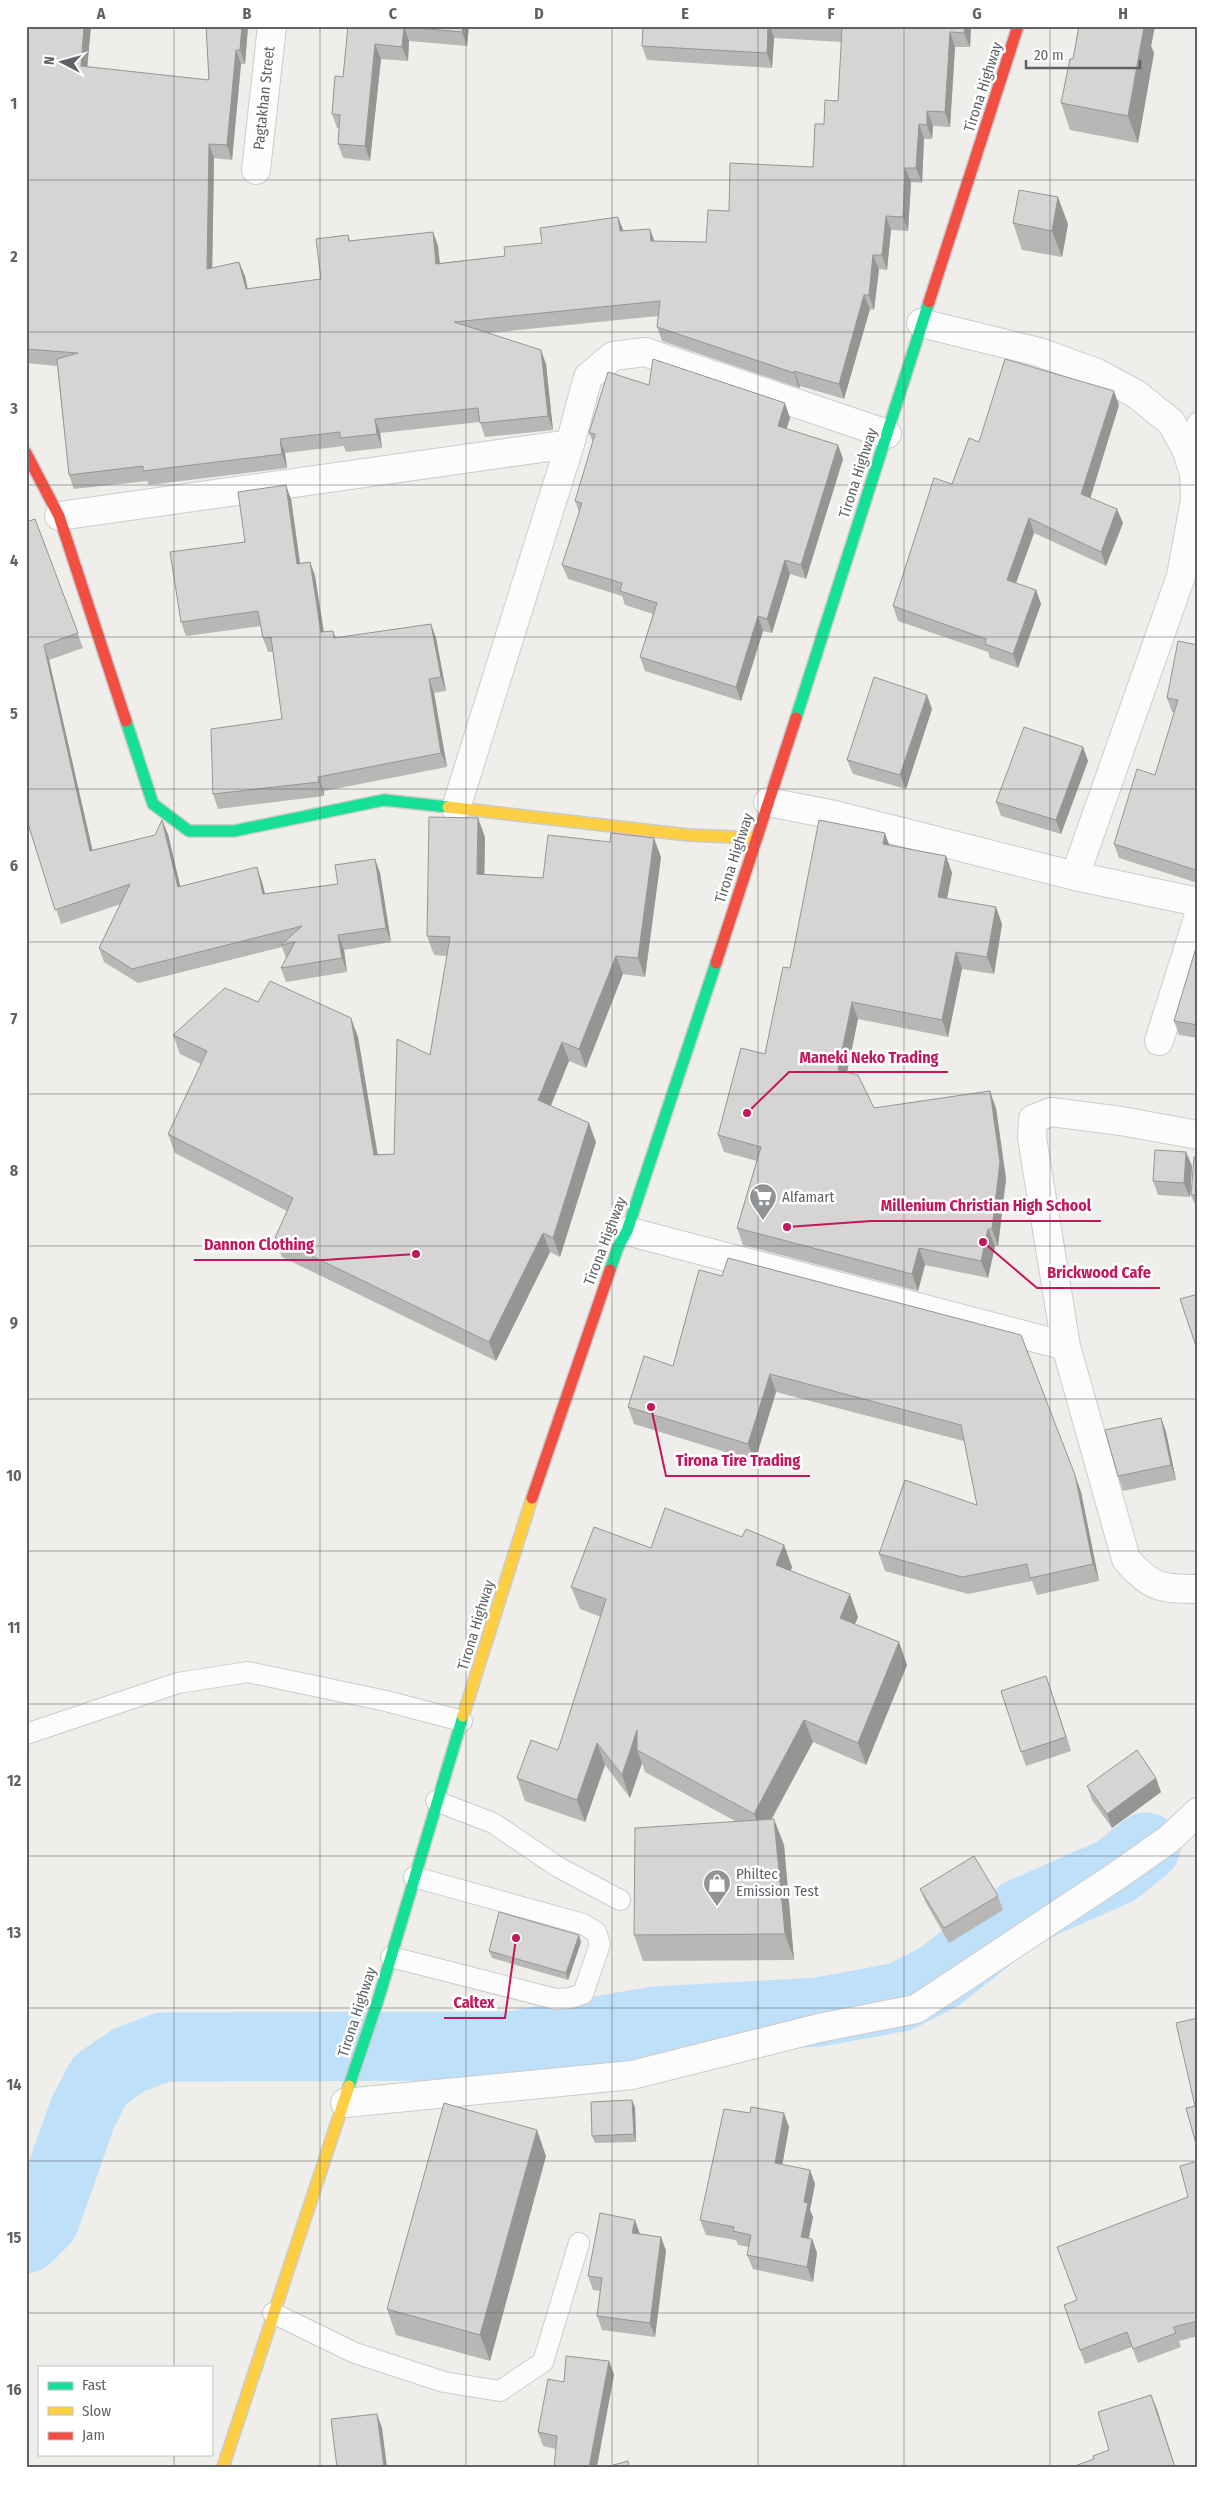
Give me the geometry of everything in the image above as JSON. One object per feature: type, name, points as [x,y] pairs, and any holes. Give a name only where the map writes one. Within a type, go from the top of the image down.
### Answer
[{"type":"main road","name":"Tirona Highway","points":[[223,2467],[379,1997],[436,1801],[537,1481],[618,1247],[627,1231],[757,838],[1018,26]]},
{"type":"main road","points":[[26,452],[59,516],[153,804],[190,831],[234,831],[384,800],[688,834],[757,838]]},
{"type":"street","name":"Pagtakhan Street","points":[[256,170],[272,26]]},
{"type":"street","points":[[921,323],[1039,352],[1097,373],[1136,394],[1171,422],[1186,449],[1194,473],[1195,500],[1181,576],[1075,876]]},
{"type":"street","points":[[456,808],[570,444],[588,377],[613,356],[645,352],[886,434]]},
{"type":"street","points":[[59,516],[570,444]]},
{"type":"street","points":[[768,802],[835,815],[1075,876],[1198,902]]},
{"type":"street","points":[[1159,1041],[1198,918]]},
{"type":"street","points":[[1198,1135],[1121,1120],[1051,1112],[1033,1119],[1032,1138],[1066,1346],[1126,1559],[1143,1579],[1152,1583],[1169,1590],[1198,1589]]},
{"type":"street","points":[[627,1231],[1066,1346]]},
{"type":"street","points":[[345,2103],[632,2075],[819,2028],[916,2010],[1169,1839],[1198,1812]]},
{"type":"lane","points":[[1186,449],[1198,422]]},
{"type":"lane","points":[[26,1734],[178,1683],[248,1672],[386,1701],[462,1721]]},
{"type":"lane","points":[[436,1801],[493,1823],[558,1867],[620,1900]]},
{"type":"lane","points":[[391,1957],[556,1999],[570,1998],[583,1994],[600,1944],[596,1932],[583,1924],[414,1876]]},
{"type":"lane","points":[[273,2313],[355,2353],[444,2382],[500,2391],[543,2362],[579,2244]]},
{"type":"building","points":[[26,26],[84,26],[81,66],[209,80],[206,26],[242,26],[240,50],[236,50],[227,145],[209,144],[207,269],[239,262],[246,289],[321,279],[316,239],[348,235],[349,241],[433,232],[436,264],[505,256],[504,247],[542,243],[540,228],[618,217],[620,231],[650,229],[651,241],[706,242],[708,210],[729,211],[730,163],[813,167],[815,124],[824,124],[825,100],[838,101],[842,28],[816,26],[965,26],[964,33],[950,32],[945,112],[927,111],[927,125],[919,124],[916,168],[905,168],[903,217],[886,216],[882,255],[873,255],[869,295],[864,295],[839,384],[794,371],[794,373],[657,327],[660,301],[454,322],[541,350],[548,416],[480,423],[478,408],[375,419],[377,434],[340,438],[340,432],[280,439],[282,454],[143,471],[143,466],[69,475],[57,359],[78,353],[26,349]]},
{"type":"building","points":[[348,26],[463,26],[462,32],[404,27],[402,47],[375,44],[365,146],[338,144],[340,115],[332,114],[335,76],[343,77]]},
{"type":"building","points":[[643,26],[768,26],[767,53],[642,46]]},
{"type":"building","points":[[1079,26],[1144,27],[1128,116],[1061,103],[1070,59],[1073,59]]},
{"type":"building","points":[[1019,190],[1058,197],[1052,231],[1013,223]]},
{"type":"building","points":[[653,359],[785,403],[778,426],[838,445],[801,565],[785,560],[767,619],[758,616],[736,687],[640,657],[657,603],[620,591],[622,583],[562,565],[582,503],[575,501],[595,434],[589,433],[608,372],[649,385]]},
{"type":"building","points":[[1005,359],[1114,391],[1081,494],[1117,509],[1101,552],[1029,518],[1007,580],[1036,590],[1013,654],[985,644],[986,639],[893,606],[934,478],[952,484],[969,438],[979,442]]},
{"type":"building","points":[[286,485],[297,564],[310,562],[321,632],[333,631],[334,638],[431,624],[441,677],[429,679],[441,753],[318,777],[319,782],[213,794],[211,729],[282,719],[271,637],[263,638],[258,611],[181,622],[170,552],[245,542],[238,492]]},
{"type":"building","points":[[35,519],[78,633],[44,645],[90,851],[155,835],[162,820],[178,887],[257,867],[263,894],[338,884],[335,865],[375,859],[386,928],[338,935],[342,958],[281,968],[295,942],[281,945],[302,926],[132,969],[99,948],[130,884],[55,910],[26,817],[26,522]]},
{"type":"building","points":[[1178,641],[1198,645],[1198,866],[1196,870],[1114,844],[1137,769],[1155,775],[1178,700],[1167,698]]},
{"type":"building","points":[[874,677],[927,695],[900,775],[847,760]]},
{"type":"building","points":[[1024,727],[1083,747],[1056,820],[996,802]]},
{"type":"building","points":[[429,817],[478,818],[477,874],[543,878],[548,835],[610,842],[611,833],[654,838],[638,958],[616,956],[579,1049],[562,1042],[538,1100],[589,1123],[553,1238],[543,1233],[489,1342],[275,1238],[293,1198],[168,1134],[207,1051],[173,1035],[225,988],[258,1002],[270,981],[351,1018],[374,1155],[394,1154],[397,1039],[430,1055],[450,937],[427,936]]},
{"type":"building","points":[[819,820],[885,833],[883,844],[946,856],[938,897],[996,907],[987,957],[956,952],[942,1020],[852,1002],[838,1070],[858,1075],[874,1108],[990,1091],[1000,1162],[992,1229],[988,1229],[981,1261],[919,1248],[912,1274],[737,1228],[761,1147],[718,1135],[741,1048],[765,1054],[783,967],[790,968]]},
{"type":"building","points":[[1198,941],[1198,1025],[1174,1021]]},
{"type":"building","points":[[1155,1150],[1186,1152],[1184,1183],[1153,1181]]},
{"type":"building","points":[[1194,1157],[1198,1157],[1198,1195],[1191,1195]]},
{"type":"building","points":[[728,1258],[1021,1335],[1075,1475],[1093,1564],[1030,1578],[1027,1564],[962,1577],[879,1554],[905,1480],[977,1505],[961,1425],[770,1374],[748,1444],[628,1407],[644,1356],[673,1366],[699,1270],[722,1276]]},
{"type":"building","points":[[1198,1294],[1198,1352],[1180,1299]]},
{"type":"building","points":[[1161,1418],[1171,1465],[1118,1476],[1105,1430]]},
{"type":"building","points":[[665,1508],[742,1537],[746,1529],[784,1545],[776,1565],[850,1594],[840,1618],[899,1642],[858,1743],[804,1720],[754,1814],[637,1750],[637,1730],[622,1775],[597,1743],[577,1800],[517,1778],[531,1740],[558,1750],[606,1599],[571,1587],[594,1527],[651,1548]]},
{"type":"building","points":[[1046,1676],[1066,1737],[1021,1752],[1001,1691]]},
{"type":"building","points":[[1137,1750],[1156,1778],[1107,1814],[1087,1786]]},
{"type":"building","name":"Philtec Emission Test","points":[[774,1819],[785,1934],[634,1935],[635,1828]]},
{"type":"building","points":[[974,1856],[998,1896],[944,1928],[920,1889]]},
{"type":"building","points":[[499,1912],[579,1935],[566,1973],[489,1951]]},
{"type":"building","points":[[1198,2018],[1198,2151],[1186,2108],[1195,2106],[1176,2023]]},
{"type":"building","points":[[632,2100],[634,2134],[592,2136],[591,2102]]},
{"type":"building","points":[[444,2103],[537,2130],[480,2335],[387,2309]]},
{"type":"building","points":[[751,2107],[784,2113],[775,2163],[810,2170],[804,2202],[808,2203],[801,2237],[812,2239],[807,2267],[747,2255],[751,2235],[733,2231],[734,2227],[700,2220],[724,2109],[750,2113]]},
{"type":"building","points":[[1198,2161],[1198,2321],[1173,2327],[1176,2333],[1133,2349],[1127,2332],[1080,2350],[1064,2305],[1077,2300],[1057,2247],[1188,2197],[1180,2166]]},
{"type":"building","points":[[600,2213],[635,2220],[632,2233],[661,2237],[650,2323],[597,2316],[602,2278],[588,2276]]},
{"type":"building","points":[[566,2356],[609,2361],[589,2467],[554,2467],[557,2436],[538,2432],[548,2379],[564,2382]]},
{"type":"building","points":[[1151,2395],[1175,2467],[1072,2467],[1094,2459],[1093,2456],[1109,2450],[1098,2412]]},
{"type":"building","points":[[377,2414],[384,2467],[337,2467],[331,2419]]},
{"type":"building","points":[[628,2461],[629,2467],[606,2467]]},
{"type":"waterway","points":[[26,2239],[45,2220],[83,2112],[100,2080],[129,2060],[163,2047],[509,2046],[655,2021],[819,2012],[900,1997],[939,1977],[1021,1913],[1116,1871],[1146,1847]]},
{"type":"traffic: fast","points":[[796,718],[929,302]]},
{"type":"traffic: fast","points":[[126,721],[153,804],[189,831],[234,831],[384,800],[448,807]]},
{"type":"traffic: fast","points":[[610,1270],[618,1247],[627,1231],[716,963]]},
{"type":"traffic: fast","points":[[349,2086],[379,1997],[463,1716]]},
{"type":"traffic: slow","points":[[448,807],[688,835],[757,838]]},
{"type":"traffic: slow","points":[[463,1716],[532,1498]]},
{"type":"traffic: slow","points":[[223,2467],[349,2086]]},
{"type":"traffic: jam","points":[[929,302],[1018,26]]},
{"type":"traffic: jam","points":[[26,453],[59,516],[126,721]]},
{"type":"traffic: jam","points":[[716,963],[796,718]]},
{"type":"traffic: jam","points":[[532,1498],[610,1270]]},
{"type":"place","name":"Maneki Neko Trading","points":[[747,1113]]},
{"type":"place","name":"Alfamart","points":[[763,1221]]},
{"type":"place","name":"Millenium Christian High School","points":[[787,1227]]},
{"type":"place","name":"Brickwood Cafe","points":[[983,1242]]},
{"type":"place","name":"Dannon Clothing","points":[[416,1254]]},
{"type":"place","name":"Tirona Tire Trading","points":[[651,1407]]},
{"type":"place","name":"Philtec Emission Test","points":[[717,1907]]},
{"type":"place","name":"Caltex","points":[[516,1938]]}]
